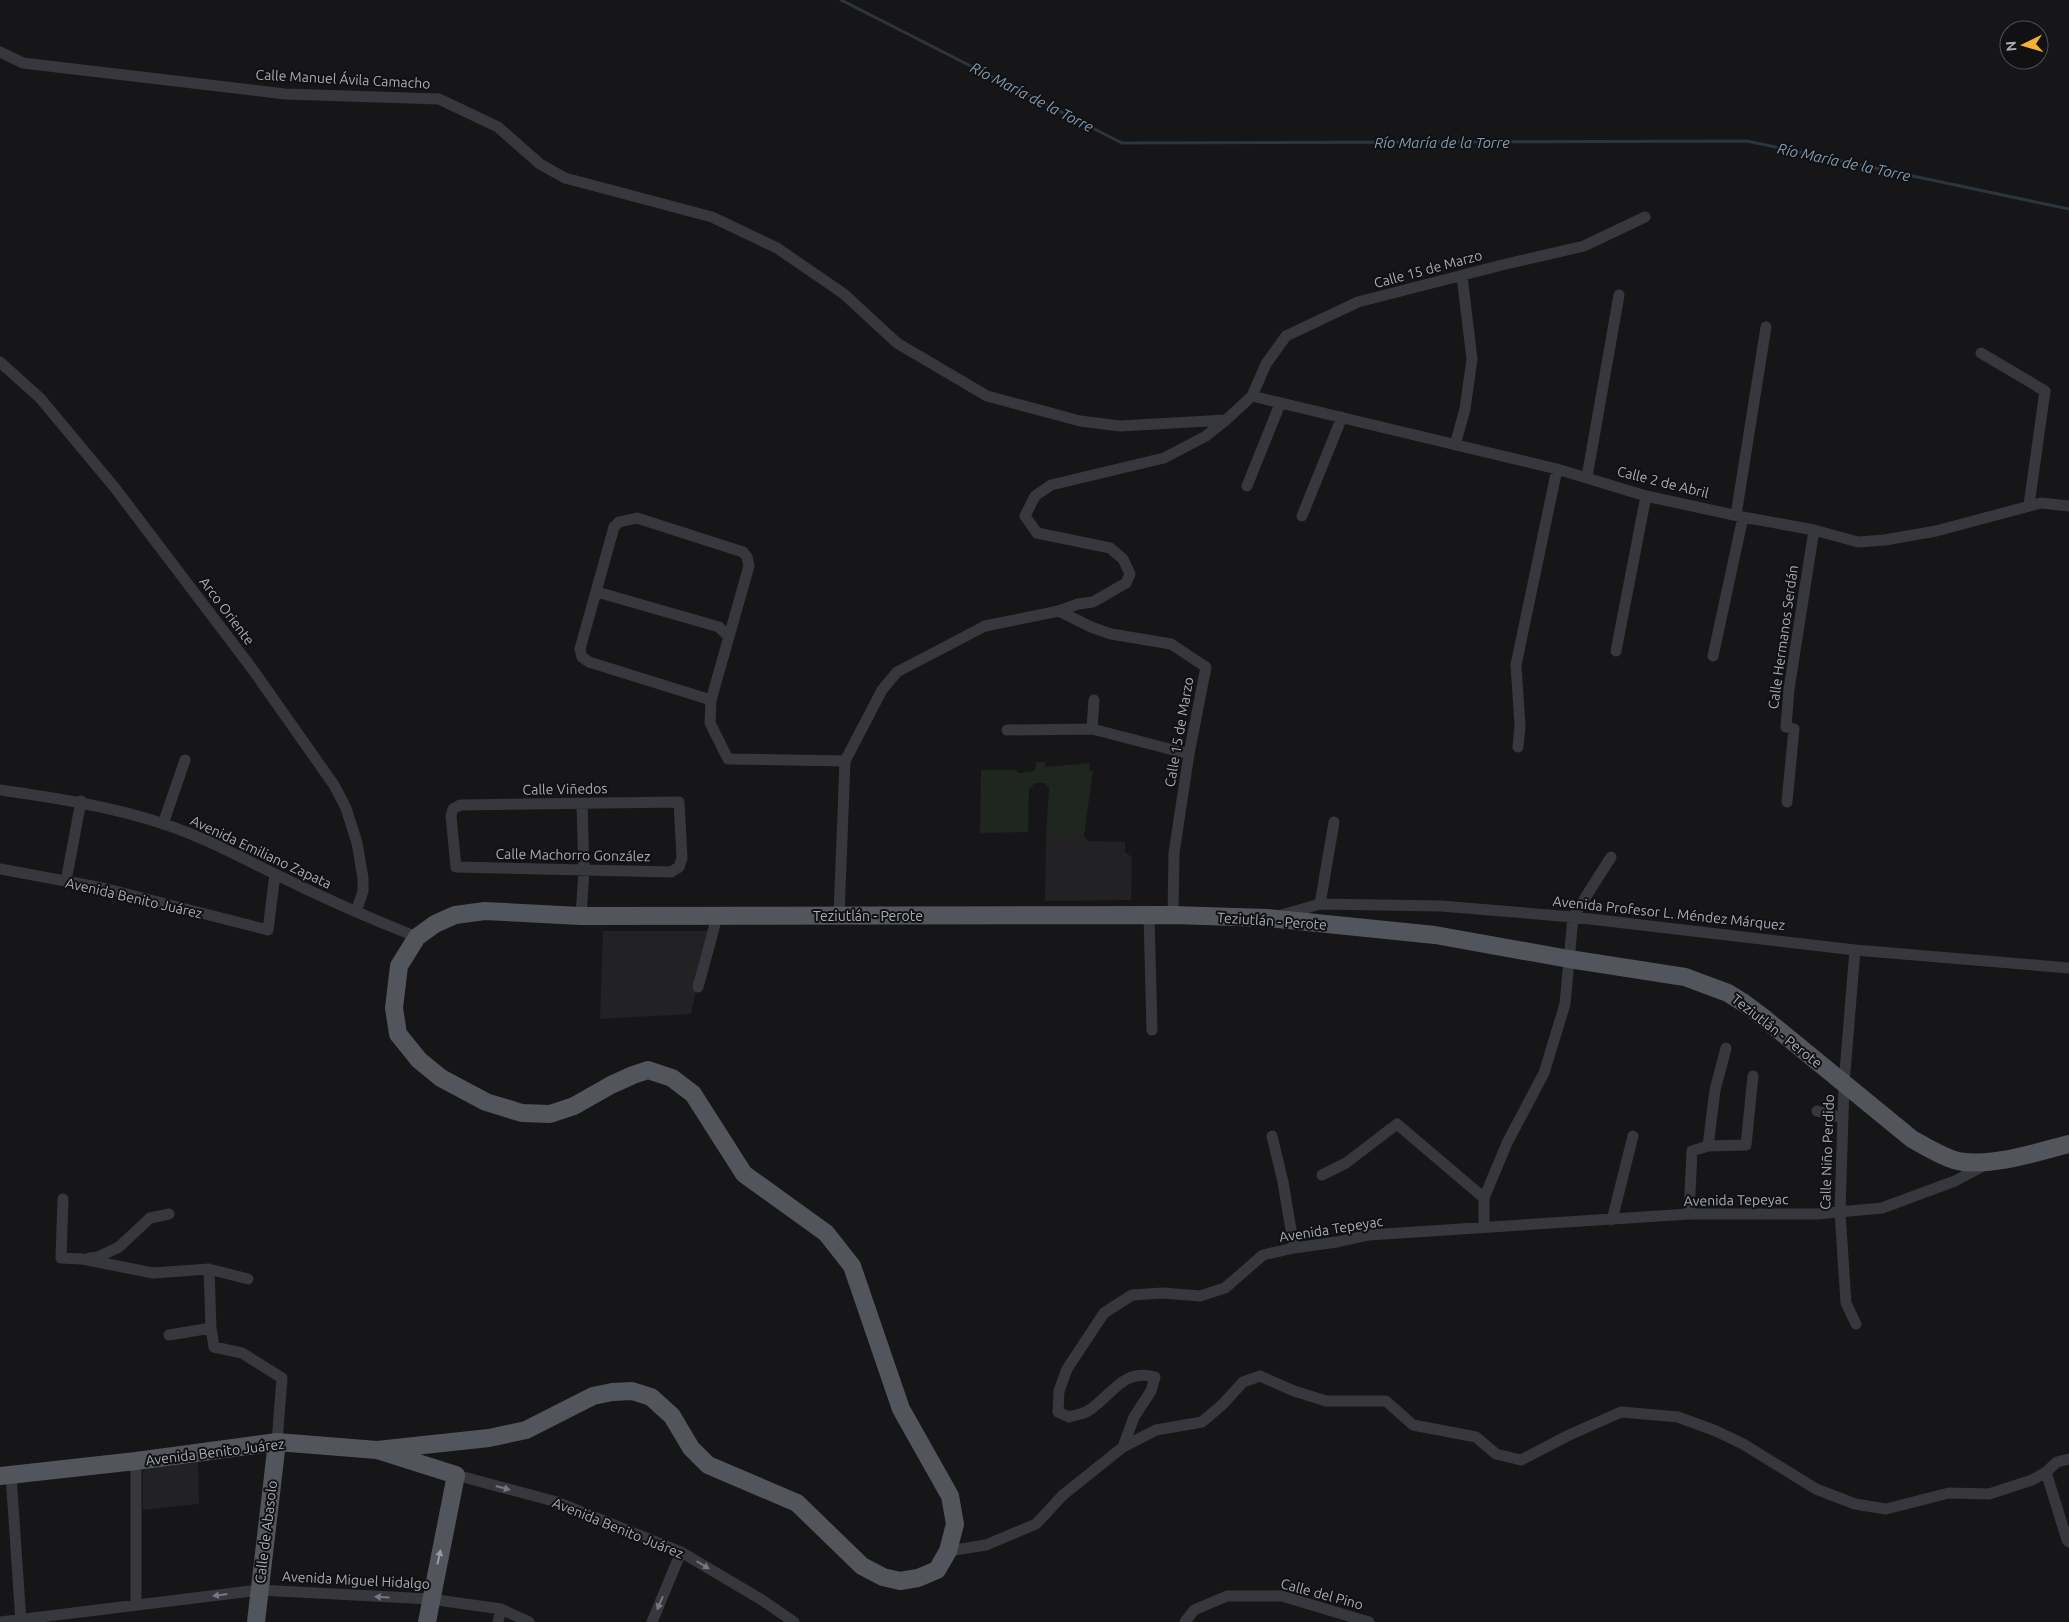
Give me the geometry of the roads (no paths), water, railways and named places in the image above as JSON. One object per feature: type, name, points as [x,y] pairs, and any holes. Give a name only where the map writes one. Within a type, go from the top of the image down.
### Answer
[{"type":"main road","name":"Teziutlán - Perote","points":[[417,937],[435,924],[455,915],[485,911],[581,916],[717,917],[1173,915],[1268,918],[1435,934],[1569,959],[1685,976],[1728,993],[1764,1018],[1912,1139],[1939,1154],[1956,1160],[1991,1162],[2069,1144]]},
{"type":"main road","points":[[377,1450],[489,1438],[526,1430],[593,1396],[612,1392],[632,1391],[650,1397],[672,1416],[691,1448],[708,1465],[797,1503],[862,1566],[883,1577],[900,1582],[918,1578],[937,1570],[948,1551],[955,1524],[950,1496],[901,1409],[852,1266],[826,1233],[744,1174],[693,1094],[672,1078],[648,1070],[632,1074],[574,1106],[550,1114],[522,1113],[486,1102],[441,1078],[419,1060],[398,1034],[394,1008],[399,966],[417,937]]},
{"type":"main road","name":"Avenida Benito Juárez","points":[[5,1475],[136,1462],[276,1442],[377,1450],[456,1475]]},
{"type":"main road","name":"Calle de Abasolo","points":[[256,1622],[276,1442]]},
{"type":"main road","points":[[427,1622],[430,1599],[456,1475]]},
{"type":"street","name":"Calle Manuel Ávila Camacho","points":[[0,52],[23,63],[285,94],[440,100],[498,127],[540,164],[565,178],[712,217],[777,248],[844,294],[897,343],[987,396],[1080,421],[1120,426],[1226,420]]},
{"type":"street","name":"Calle 15 de Marzo","points":[[1252,396],[1266,364],[1286,336],[1358,302],[1584,246],[1645,216]]},
{"type":"street","points":[[1455,445],[1465,410],[1472,359],[1462,276]]},
{"type":"street","points":[[1587,477],[1618,295]]},
{"type":"street","points":[[1713,656],[1739,516],[1766,327]]},
{"type":"street","points":[[1981,353],[2045,391],[2029,505]]},
{"type":"street","name":"Arco Oriente","points":[[0,362],[40,398],[115,488],[253,670],[334,785],[346,808],[358,852],[362,891],[356,912]]},
{"type":"street","points":[[839,916],[845,761],[882,690],[897,672],[985,626],[1093,602],[1126,583],[1130,574],[1123,559],[1110,548],[1037,533],[1025,516],[1035,496],[1051,486],[1164,458],[1206,436],[1252,396]]},
{"type":"street","name":"Calle 2 de Abril","points":[[1252,396],[1557,469],[1646,496],[1814,530],[1858,542],[1885,540],[1936,531],[2029,505],[2041,503],[2069,506]]},
{"type":"street","points":[[1247,486],[1280,404]]},
{"type":"street","points":[[1302,516],[1342,417]]},
{"type":"street","points":[[1518,747],[1520,726],[1516,665],[1557,469]]},
{"type":"street","points":[[1616,651],[1646,496]]},
{"type":"street","points":[[711,700],[589,662],[582,657],[580,649],[614,527],[620,522],[637,518],[743,552],[748,557],[749,566],[711,700],[710,723],[728,759],[845,761]]},
{"type":"street","name":"Calle Hermanos Serdán","points":[[1787,802],[1794,729],[1786,727],[1789,689],[1814,530]]},
{"type":"street","points":[[597,592],[719,627],[728,636]]},
{"type":"street","name":"Calle 15 de Marzo","points":[[1059,611],[1091,627],[1111,634],[1171,644],[1206,667],[1189,754],[1174,853],[1173,915]]},
{"type":"street","points":[[1092,729],[1094,700]]},
{"type":"street","points":[[1007,730],[1092,729],[1189,754]]},
{"type":"street","points":[[164,824],[185,760]]},
{"type":"street","name":"Avenida Emiliano Zapata","points":[[0,790],[81,801],[164,824],[226,849],[274,874],[356,912],[417,937]]},
{"type":"street","points":[[66,881],[81,801]]},
{"type":"street","name":"Calle Viñedos","points":[[453,809],[460,805],[679,802]]},
{"type":"street","name":"Calle Machorro González","points":[[453,809],[451,816],[456,867],[670,872],[679,867],[682,858],[679,802]]},
{"type":"street","points":[[581,916],[584,871],[582,804]]},
{"type":"street","points":[[1320,904],[1334,822]]},
{"type":"street","points":[[1484,1227],[1484,1198],[1507,1143],[1544,1073],[1565,1004],[1573,917],[1611,857]]},
{"type":"street","name":"Avenida Benito Juárez","points":[[0,869],[103,888],[268,930],[274,874]]},
{"type":"street","name":"Avenida Profesor L. Méndez Márquez","points":[[1268,918],[1320,904],[1441,906],[1573,917],[1855,950],[2069,968]]},
{"type":"street","points":[[1150,915],[1152,1030]]},
{"type":"street","points":[[698,987],[717,917]]},
{"type":"street","name":"Calle Niño Perdido","points":[[1855,950],[1844,1084],[1840,1212],[1846,1303],[1856,1324]]},
{"type":"street","points":[[1708,1146],[1715,1090],[1726,1048]]},
{"type":"street","points":[[1689,1214],[1692,1151],[1708,1146],[1746,1145],[1753,1076]]},
{"type":"street","points":[[1817,1111],[1843,1118]]},
{"type":"street","points":[[1322,1175],[1346,1163],[1397,1124],[1484,1198]]},
{"type":"street","points":[[1272,1136],[1283,1182],[1294,1248]]},
{"type":"street","points":[[1612,1220],[1633,1136]]},
{"type":"street","name":"Avenida Tepeyac","points":[[1123,1447],[1134,1417],[1151,1391],[1155,1376],[1145,1374],[1134,1375],[1119,1384],[1087,1411],[1069,1417],[1058,1412],[1059,1391],[1067,1369],[1104,1313],[1132,1295],[1163,1293],[1200,1296],[1225,1288],[1263,1255],[1369,1235],[1689,1214],[1817,1214],[1882,1208],[1955,1181],[1991,1162]]},
{"type":"street","points":[[63,1199],[61,1258],[82,1259],[153,1273],[209,1270],[248,1280]]},
{"type":"street","points":[[82,1259],[98,1256],[119,1247],[150,1218],[169,1214]]},
{"type":"street","points":[[209,1270],[211,1328],[214,1347],[242,1353],[282,1378],[276,1442]]},
{"type":"street","points":[[170,1335],[211,1328]]},
{"type":"street","points":[[948,1551],[986,1545],[1036,1524],[1063,1495],[1123,1447],[1156,1430],[1202,1422],[1223,1404],[1243,1382],[1260,1376],[1294,1391],[1326,1401],[1386,1401],[1413,1425],[1476,1437],[1496,1454],[1522,1460],[1567,1436],[1621,1412],[1678,1417],[1744,1444],[1816,1489],[1855,1504],[1886,1509],[1948,1493],[1989,1494],[2032,1480],[2046,1472],[2057,1462],[2069,1458]]},
{"type":"street","points":[[136,1462],[136,1604]]},
{"type":"street","points":[[2046,1472],[2065,1515],[2066,1540],[2069,1542]]},
{"type":"street","points":[[5,1475],[21,1621]]},
{"type":"street","name":"Avenida Benito Juárez","points":[[456,1475],[557,1502],[681,1552],[762,1600],[794,1622]]},
{"type":"street","points":[[652,1622],[681,1552]]},
{"type":"street","name":"Avenida Miguel Hidalgo","points":[[0,1622],[21,1621],[136,1604],[259,1590],[430,1599],[501,1609],[529,1622]]},
{"type":"street","name":"Calle del Pino","points":[[1185,1622],[1194,1610],[1227,1596],[1282,1596],[1369,1622]]},
{"type":"street","points":[[498,1622],[501,1609]]},
{"type":"waterway","name":"Río María de la Torre","points":[[841,0],[1122,143],[1747,141],[2069,209]]}]
